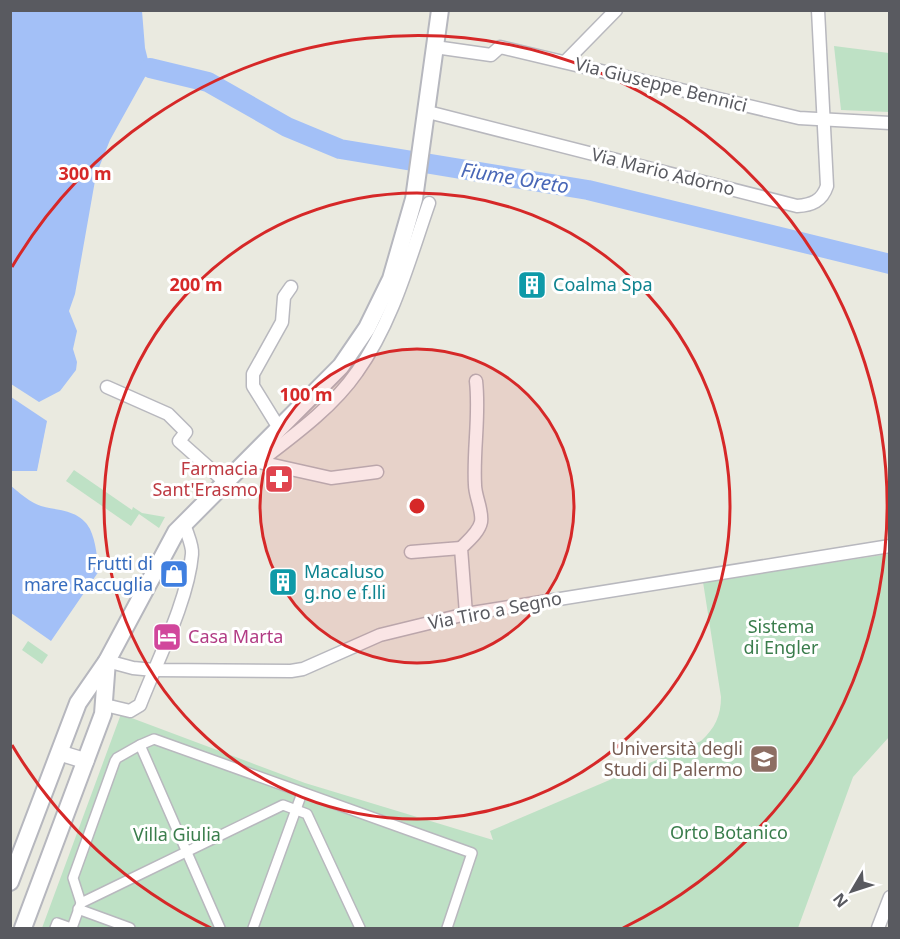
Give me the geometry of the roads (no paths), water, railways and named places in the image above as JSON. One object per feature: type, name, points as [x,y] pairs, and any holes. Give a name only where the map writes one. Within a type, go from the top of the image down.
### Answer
[{"type":"main road","points":[[10,882],[78,703],[107,661],[176,532],[225,482],[254,460],[279,428],[342,366],[367,328],[391,279],[421,201],[427,117],[440,10]]},
{"type":"main road","points":[[24,928],[105,705],[107,661]]},
{"type":"street","points":[[565,62],[616,10]]},
{"type":"street","points":[[818,10],[825,121]]},
{"type":"street","name":"Via Giuseppe Bennici","points":[[435,46],[491,56],[500,48],[799,118],[890,123]]},
{"type":"street","name":"Via Mario Adorno","points":[[427,117],[797,206],[812,205],[824,196],[827,186],[825,121]]},
{"type":"street","points":[[254,460],[337,395],[356,373],[377,340],[389,314],[421,201]]},
{"type":"street","points":[[279,428],[253,386],[253,374],[282,322],[285,297],[291,287]]},
{"type":"street","points":[[411,552],[461,548],[472,538],[481,522],[475,487],[474,443],[478,428],[476,381]]},
{"type":"street","points":[[107,387],[168,414],[186,432],[179,441],[225,482]]},
{"type":"street","points":[[254,460],[331,478],[377,472]]},
{"type":"street","points":[[105,705],[130,711],[140,705],[176,614],[189,571],[192,552],[184,523]]},
{"type":"street","name":"Via Tiro a Segno","points":[[107,661],[133,668],[154,670],[291,672],[303,669],[380,635],[466,614],[890,546]]},
{"type":"street","points":[[461,548],[466,614]]},
{"type":"street","points":[[81,928],[73,878],[115,761],[154,739],[472,854],[447,928]]},
{"type":"street","points":[[140,745],[220,928]]},
{"type":"street","points":[[60,753],[86,761]]},
{"type":"street","points":[[253,928],[302,793]]},
{"type":"street","points":[[55,928],[57,923],[71,928],[78,910],[186,850],[283,805],[307,814],[360,928]]},
{"type":"street","points":[[878,928],[890,897]]},
{"type":"street","points":[[78,910],[130,928]]},
{"type":"water","points":[[10,11],[142,11],[145,48],[150,68],[110,140],[96,175],[75,294],[69,311],[77,331],[73,349],[77,362],[76,370],[60,391],[39,402],[11,384]]},
{"type":"water","points":[[11,397],[47,421],[37,471],[11,471]]},
{"type":"water","points":[[10,485],[37,505],[69,512],[81,518],[90,529],[94,539],[99,571],[51,641],[11,613]]},
{"type":"waterway","name":"Fiume Oreto","points":[[150,68],[208,82],[287,127],[340,149],[588,190],[890,264]]},
{"type":"place","name":"Coalma Spa","points":[[532,285]]},
{"type":"place","name":"Farmacia Sant'Erasmo","points":[[279,479]]},
{"type":"place","name":"Frutti di mare Raccuglia","points":[[174,574]]},
{"type":"place","name":"Macaluso g.no e f.lli","points":[[283,582]]},
{"type":"place","name":"Casa Marta","points":[[167,637]]},
{"type":"place","name":"Università degli Studi di Palermo","points":[[764,759]]},
{"type":"park label","name":"Sistema di Engler","points":[[781,637]]},
{"type":"park label","name":"Orto Botanico","points":[[729,833]]},
{"type":"park label","name":"Villa Giulia","points":[[177,835]]}]
